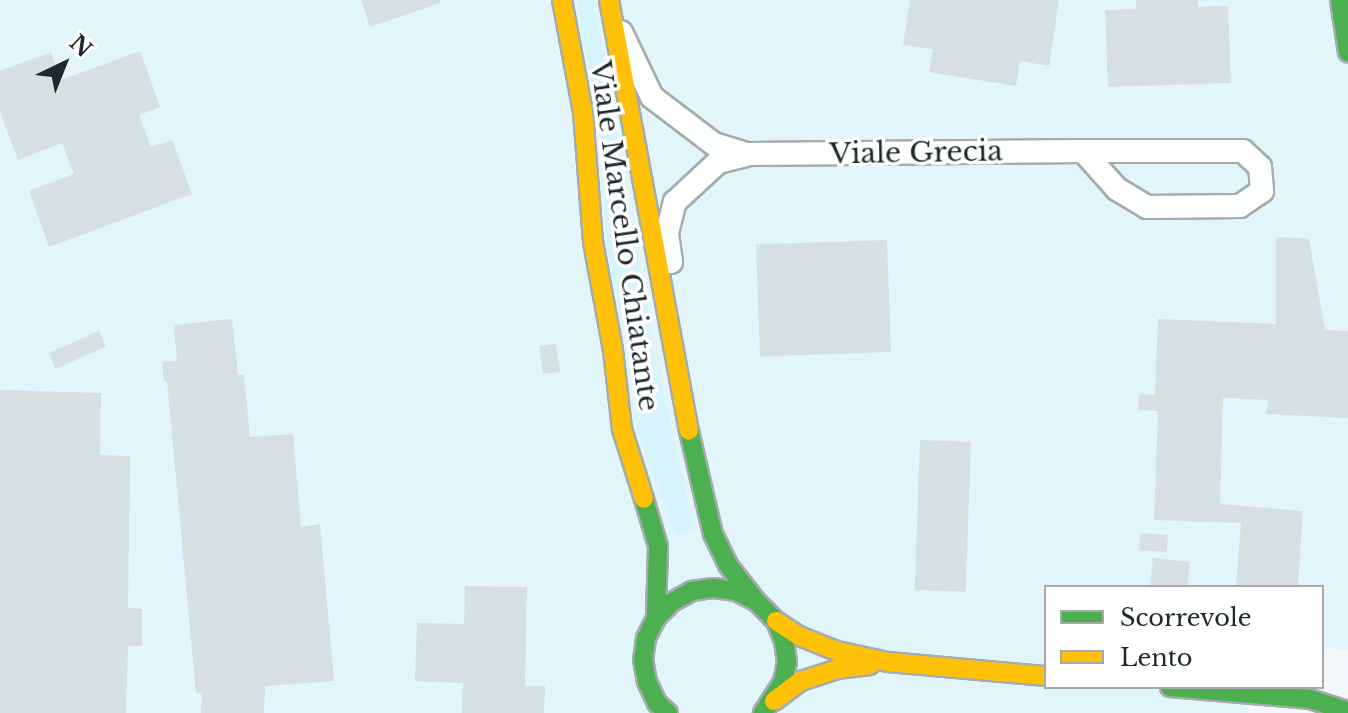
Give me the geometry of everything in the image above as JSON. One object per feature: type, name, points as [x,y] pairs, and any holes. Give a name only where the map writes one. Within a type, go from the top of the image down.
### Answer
[{"type":"street","name":"Viale Marcello Chiatante","points":[[562,0],[583,112],[593,242],[613,350],[622,429],[658,546],[656,618]]},
{"type":"street","points":[[1340,0],[1348,52]]},
{"type":"street","name":"Viale Marcello Chiatante","points":[[611,9],[699,486],[713,534],[728,565],[776,621],[784,641],[787,662],[768,707]]},
{"type":"street","name":"Viale Grecia","points":[[611,9],[652,97],[714,144],[749,154]]},
{"type":"street","name":"Viale Grecia","points":[[675,363],[676,293],[667,233],[675,202],[718,162],[749,154],[1083,151],[1243,151],[1260,167],[1262,191],[1240,206],[1147,207],[1117,189],[1083,151]]},
{"type":"street","name":"Viale Marcello Chiatante","points":[[668,713],[657,703],[647,682],[643,660],[646,638],[656,618],[672,602],[692,591],[714,588],[736,591],[756,601]]},
{"type":"street","points":[[776,621],[799,636],[837,651],[888,662],[1044,676]]},
{"type":"street","points":[[768,707],[801,681],[837,669],[888,662]]},
{"type":"street","points":[[1193,689],[1310,699],[1348,711]]},
{"type":"street","points":[[1310,699],[1348,693]]},
{"type":"shaded area","points":[[0,0],[1348,0],[1348,650],[1324,648],[1324,585],[1044,585],[1044,689],[1251,689],[1248,713],[0,713]]},
{"type":"shaded area","points":[[577,0],[593,0],[657,364],[694,529],[676,535],[637,428],[631,364],[606,244],[602,142]]},
{"type":"building","points":[[361,0],[440,0],[440,3],[370,27]]},
{"type":"building","points":[[910,0],[1059,0],[1049,66],[1020,61],[1016,86],[929,72],[933,49],[903,45]]},
{"type":"building","points":[[1136,0],[1198,0],[1198,7],[1228,6],[1231,83],[1108,87],[1105,10],[1136,9]]},
{"type":"building","points":[[140,51],[160,107],[139,115],[151,147],[172,140],[192,194],[49,247],[29,191],[74,174],[62,143],[18,160],[0,112],[0,71],[51,52],[61,80]]},
{"type":"building","points":[[1276,237],[1309,239],[1325,330],[1348,331],[1348,418],[1266,414],[1268,400],[1223,398],[1220,504],[1303,511],[1298,585],[1236,585],[1241,523],[1154,520],[1158,411],[1138,410],[1139,394],[1155,395],[1158,319],[1276,324]]},
{"type":"building","points":[[887,240],[891,352],[760,357],[756,245]]},
{"type":"building","points":[[232,319],[238,375],[244,375],[250,437],[293,434],[301,527],[320,524],[334,681],[265,686],[264,713],[201,713],[202,693],[196,693],[167,381],[164,382],[162,362],[177,361],[174,325]]},
{"type":"building","points":[[99,331],[106,347],[56,369],[49,353]]},
{"type":"building","points":[[556,344],[560,372],[543,374],[539,346]]},
{"type":"building","points":[[0,390],[101,393],[100,455],[130,456],[128,608],[142,609],[142,646],[128,646],[126,713],[0,713]]},
{"type":"building","points":[[920,440],[971,442],[966,592],[915,590]]},
{"type":"building","points":[[1140,533],[1168,535],[1167,552],[1139,550]]},
{"type":"building","points":[[1153,558],[1190,562],[1187,585],[1150,585]]},
{"type":"building","points":[[465,586],[527,587],[525,686],[545,686],[544,713],[462,713],[463,683],[415,681],[417,623],[464,624]]},
{"type":"traffic: fast","points":[[1340,0],[1348,52]]},
{"type":"traffic: fast","points":[[689,431],[713,534],[728,565],[756,601]]},
{"type":"traffic: fast","points":[[644,499],[658,546],[656,618]]},
{"type":"traffic: fast","points":[[668,713],[657,703],[647,682],[643,660],[646,638],[656,618],[672,602],[692,591],[714,588],[736,591],[756,601],[776,621],[784,641],[787,662],[783,682],[763,713]]},
{"type":"traffic: fast","points":[[1193,689],[1310,699],[1348,711]]},
{"type":"traffic: slow","points":[[562,0],[583,112],[593,242],[613,350],[622,429],[644,499]]},
{"type":"traffic: slow","points":[[609,0],[689,431]]},
{"type":"traffic: slow","points":[[776,621],[799,636],[837,651],[888,662],[1044,676]]},
{"type":"traffic: slow","points":[[774,701],[801,681],[837,669],[870,665]]}]
